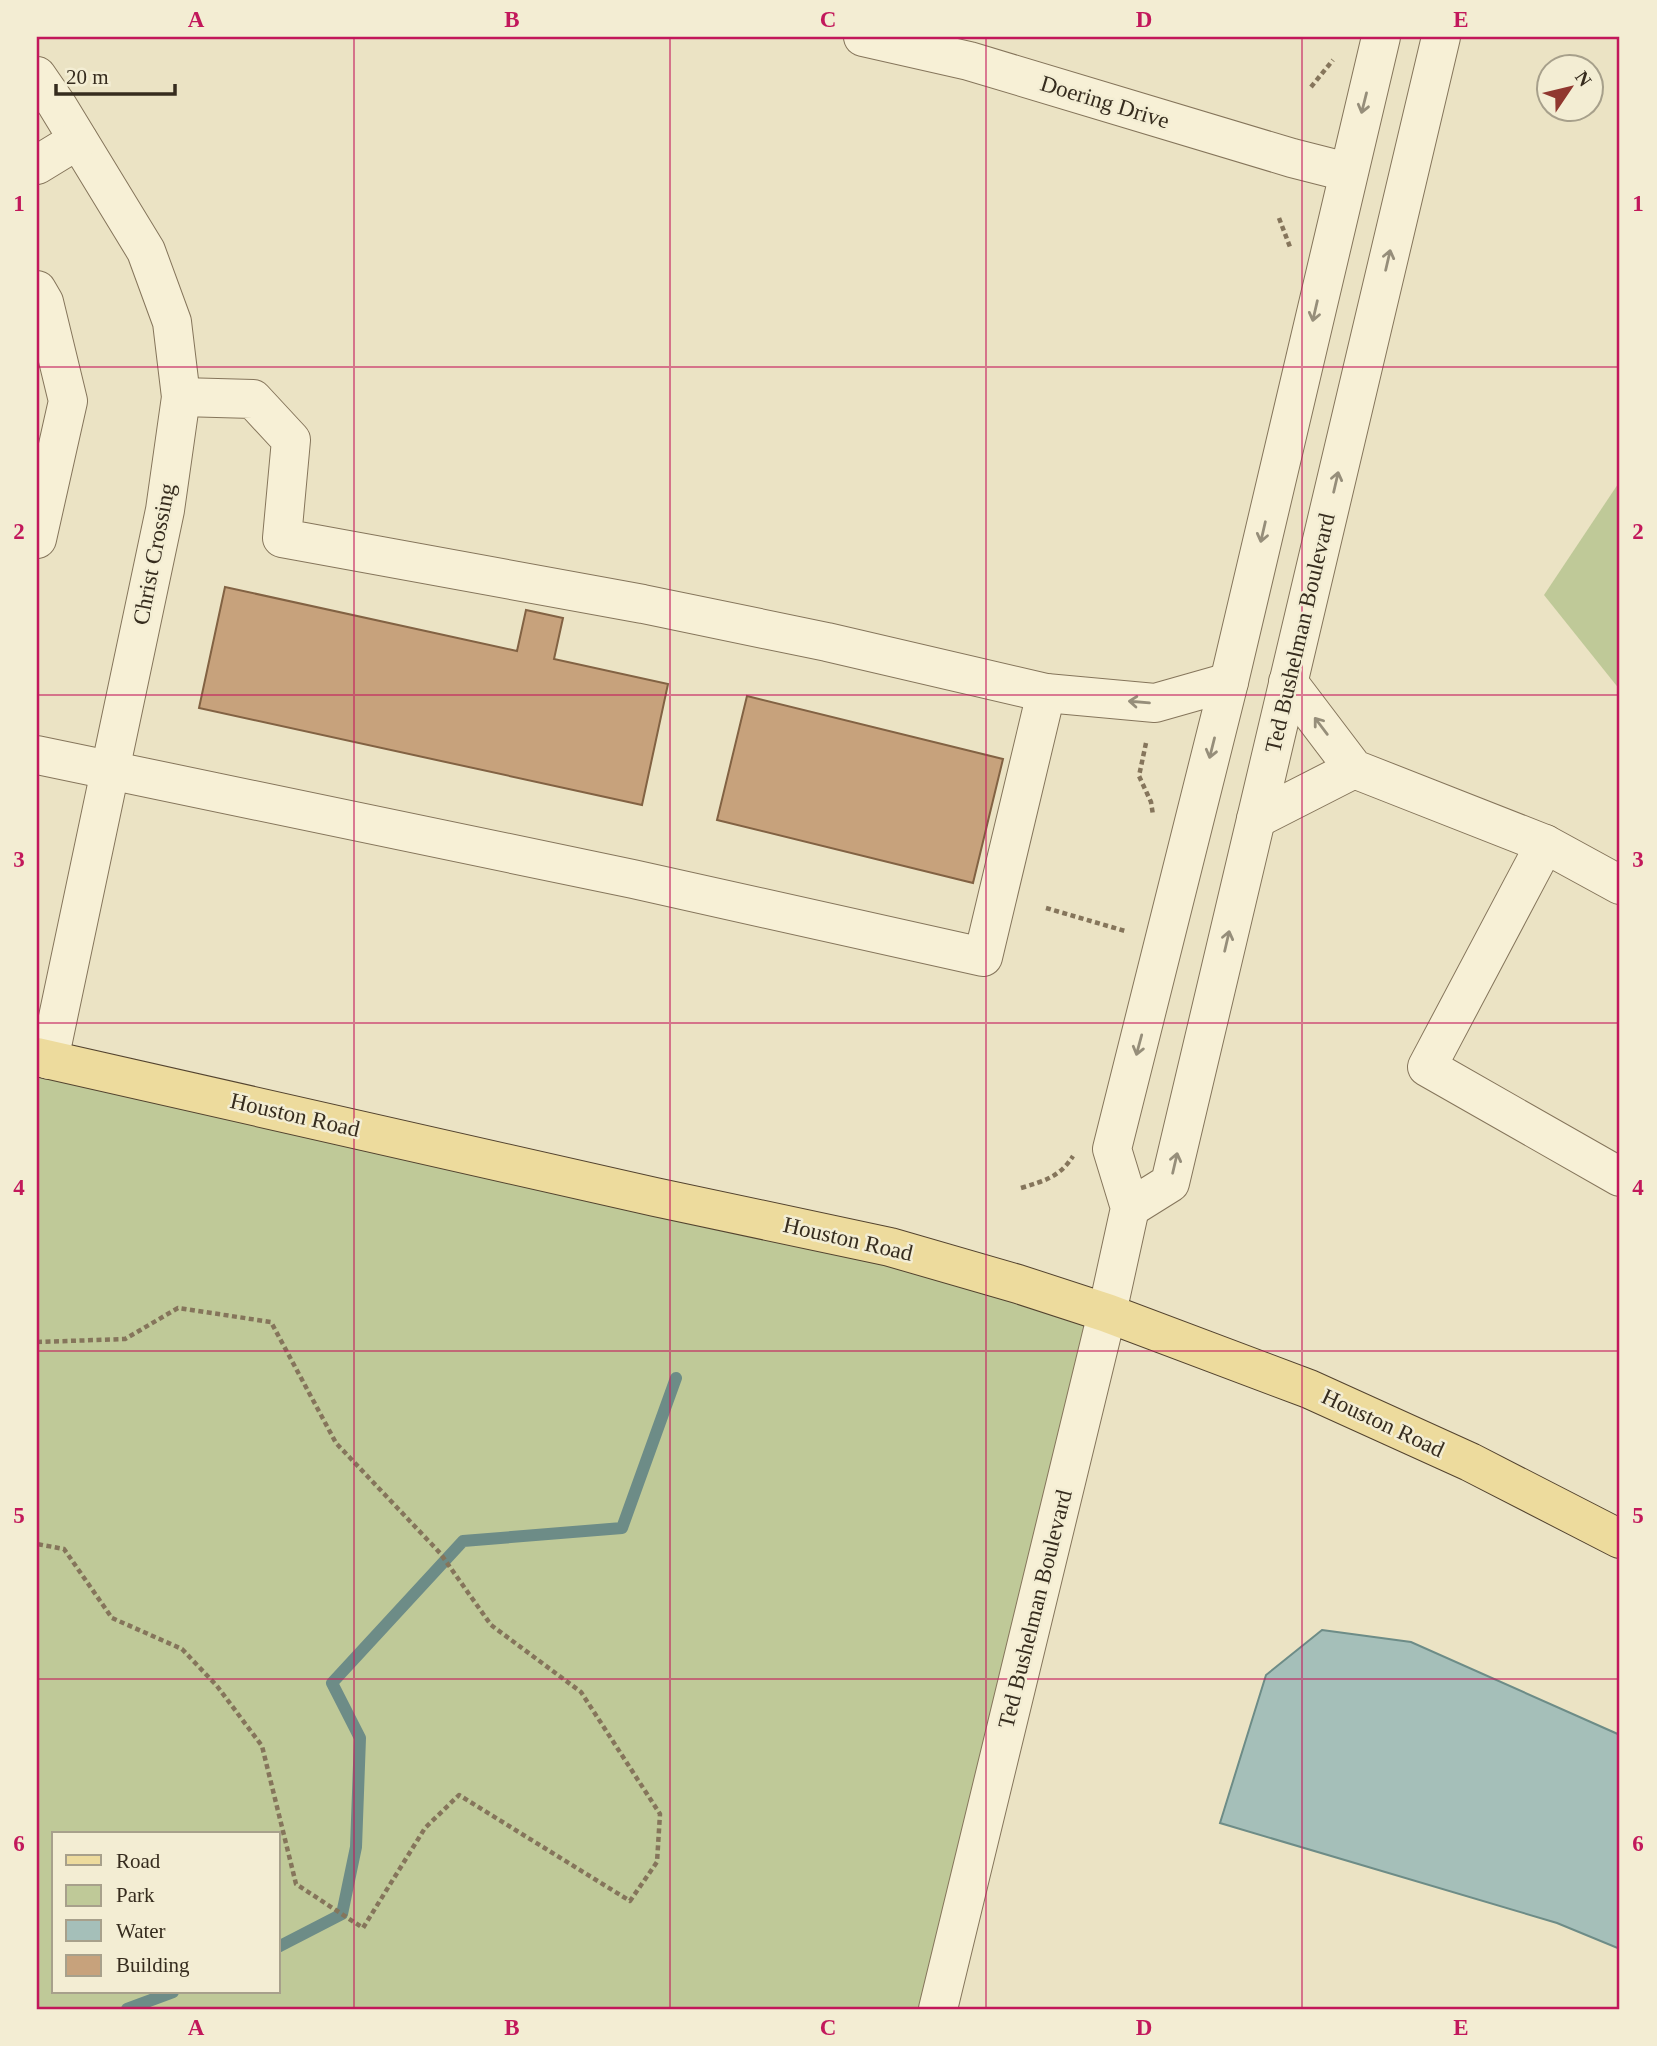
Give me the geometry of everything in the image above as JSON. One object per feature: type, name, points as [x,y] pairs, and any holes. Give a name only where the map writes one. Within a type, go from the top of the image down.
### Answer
[{"type":"main road","name":"Houston Road","points":[[43,1059],[655,1197],[890,1247],[1107,1313],[1309,1389],[1470,1462],[1620,1539]]},
{"type":"street","name":"Doering Drive","points":[[863,37],[969,61],[1347,173]]},
{"type":"street","name":"Ted Bushelman Boulevard","points":[[938,2009],[1107,1313],[1130,1208],[1112,1149],[1228,682],[1381,37]]},
{"type":"street","name":"Ted Bushelman Boulevard","points":[[1130,1208],[1170,1183],[1441,37]]},
{"type":"street","name":"Christ Crossing","points":[[37,76],[146,251],[173,322],[181,397],[165,510],[109,772],[43,1059]]},
{"type":"street","points":[[37,165],[78,140]]},
{"type":"street","points":[[37,290],[44,302],[68,401],[37,539]]},
{"type":"street","points":[[181,397],[253,399],[291,440],[282,538],[643,604],[827,642],[1046,693],[1155,703],[1228,682]]},
{"type":"street","points":[[1288,682],[1354,769],[1545,844],[1620,885]]},
{"type":"street","points":[[37,755],[633,879],[983,957],[1046,693]]},
{"type":"street","points":[[1256,819],[1354,769]]},
{"type":"street","points":[[1545,844],[1427,1068],[1620,1177]]},
{"type":"path","points":[[1311,87],[1339,52]]},
{"type":"path","points":[[1046,908],[1129,933]]},
{"type":"path","points":[[37,1342],[125,1339],[178,1308],[271,1322],[336,1443],[440,1553],[491,1625],[581,1692],[660,1814],[657,1862],[630,1901],[459,1795],[425,1828],[363,1928],[296,1884],[262,1746],[217,1686],[181,1649],[113,1618],[64,1549],[37,1544]]},
{"type":"green space","points":[[1620,481],[1620,690],[1544,595]]},
{"type":"green space","points":[[37,1057],[1107,1313],[938,2009],[37,2009]]},
{"type":"water","points":[[1322,1630],[1411,1642],[1620,1735],[1620,1949],[1557,1923],[1220,1823],[1266,1675]]},
{"type":"building","points":[[225,587],[517,651],[526,610],[563,618],[554,659],[668,684],[642,805],[199,708]]},
{"type":"building","points":[[747,696],[1003,759],[973,883],[717,820]]},
{"type":"waterway","points":[[280,1946],[342,1914],[356,1847],[360,1738],[332,1683],[463,1541],[622,1528],[676,1378]]},
{"type":"waterway","points":[[127,2009],[168,1994]]}]
